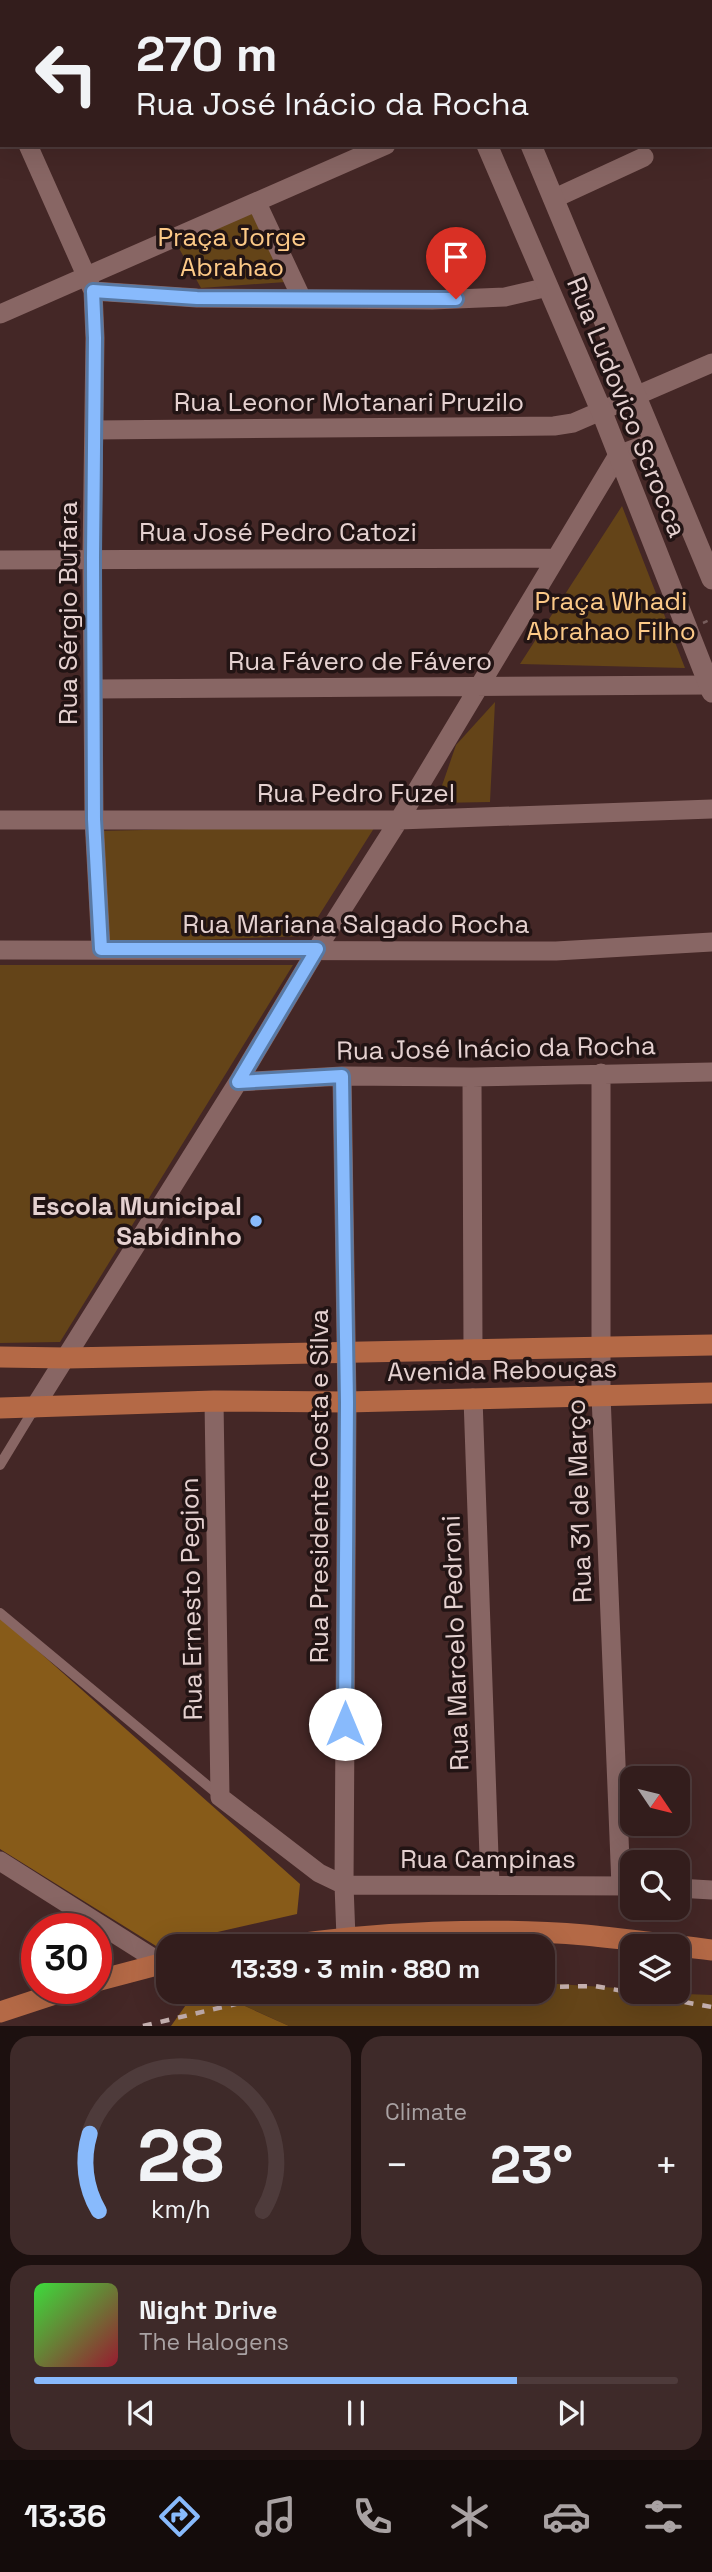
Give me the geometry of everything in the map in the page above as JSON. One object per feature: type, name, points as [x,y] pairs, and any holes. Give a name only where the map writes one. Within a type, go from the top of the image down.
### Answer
[{"type":"main road","name":"Avenida Rebouças","points":[[0,1357],[66,1358],[712,1345]]},
{"type":"main road","name":"Avenida Rebouças","points":[[0,1408],[214,1401],[347,1402],[712,1393]]},
{"type":"main road","points":[[425,1934],[485,1931],[584,1935],[712,1950]]},
{"type":"main road","points":[[112,1977],[156,1965]]},
{"type":"main road","points":[[0,2012],[24,2004]]},
{"type":"street","points":[[29,147],[90,284]]},
{"type":"street","points":[[0,314],[90,284],[257,203],[382,147]]},
{"type":"street","name":"Rua Ludovico Scrocca","points":[[488,147],[601,410],[711,689]]},
{"type":"street","name":"Rua Ludovico Scrocca","points":[[532,147],[653,442],[706,548],[712,579]]},
{"type":"street","points":[[553,199],[644,157]]},
{"type":"street","points":[[257,203],[302,299]]},
{"type":"street","points":[[90,284],[197,298],[302,299],[505,297],[548,287]]},
{"type":"street","name":"Rua Sérgio Bufara","points":[[90,284],[94,430],[94,819],[101,949]]},
{"type":"street","name":"Rua Leonor Motanari Pruzilo","points":[[94,430],[543,427],[572,423],[712,363]]},
{"type":"street","points":[[34,1408],[399,820],[618,455],[653,442]]},
{"type":"street","name":"Rua José Pedro Catozi","points":[[0,560],[555,558]]},
{"type":"street","name":"Rua Fávero de Fávero","points":[[95,689],[711,689]]},
{"type":"street","name":"Rua Pedro Fuzel","points":[[0,820],[399,820],[712,809]]},
{"type":"street","name":"Rua Mariana Salgado Rocha","points":[[0,950],[556,951],[712,942]]},
{"type":"street","name":"Rua José Inácio da Rocha","points":[[238,1082],[342,1076],[472,1077],[712,1072]]},
{"type":"street","name":"Rua 31 de Março","points":[[601,1073],[601,1395],[625,1850]]},
{"type":"street","name":"Rua Presidente Costa e Silva","points":[[342,1076],[347,1402],[346,1934]]},
{"type":"street","points":[[472,1077],[473,1349]]},
{"type":"street","name":"Rua Marcelo Pedroni","points":[[473,1398],[490,1885]]},
{"type":"street","name":"Rua Ernesto Pegion","points":[[214,1401],[220,1797]]},
{"type":"street","points":[[220,1797],[319,1873],[344,1885]]},
{"type":"street","points":[[0,1861],[156,1958]]},
{"type":"street","name":"Rua Campinas","points":[[344,1885],[620,1886]]},
{"type":"street","points":[[690,1889],[712,1890]]},
{"type":"street","points":[[59,1899],[69,1913]]},
{"type":"lane","points":[[0,1465],[34,1408]]},
{"type":"lane","points":[[0,1613],[220,1797]]},
{"type":"green space","name":"Praça Jorge Abrahao","points":[[249,208],[286,282],[201,288],[175,241]]},
{"type":"green space","name":"Praça Whadi Abrahao Filho","points":[[622,506],[685,668],[520,664]]},
{"type":"green space","points":[[495,702],[490,802],[436,803],[456,745]]},
{"type":"green space","points":[[376,825],[306,936],[108,943],[98,831]]},
{"type":"green space","points":[[0,965],[293,965],[60,1342],[0,1343]]},
{"type":"green space","points":[[555,1984],[620,1988],[620,2004],[690,2004],[690,1994],[712,1995],[712,2026],[289,2026],[243,2005],[555,2004]]},
{"type":"shaded area","points":[[0,1617],[300,1884],[297,1914],[209,1934],[156,1934],[156,1946],[112,1919],[112,1913],[103,1913],[0,1849]]},
{"type":"shaded area","points":[[187,2004],[240,2004],[289,2026],[171,2026]]},
{"type":"railway","points":[[555,1987],[595,1986],[712,2007]]},
{"type":"railway","points":[[143,2026],[236,2004]]},
{"type":"place","name":"Escola Municipal Sabidinho","points":[[256,1221]]},
{"type":"route","points":[[345,1724],[347,1402],[342,1076],[238,1082],[317,949],[101,949],[94,819],[93,291],[197,298],[456,299]]}]
